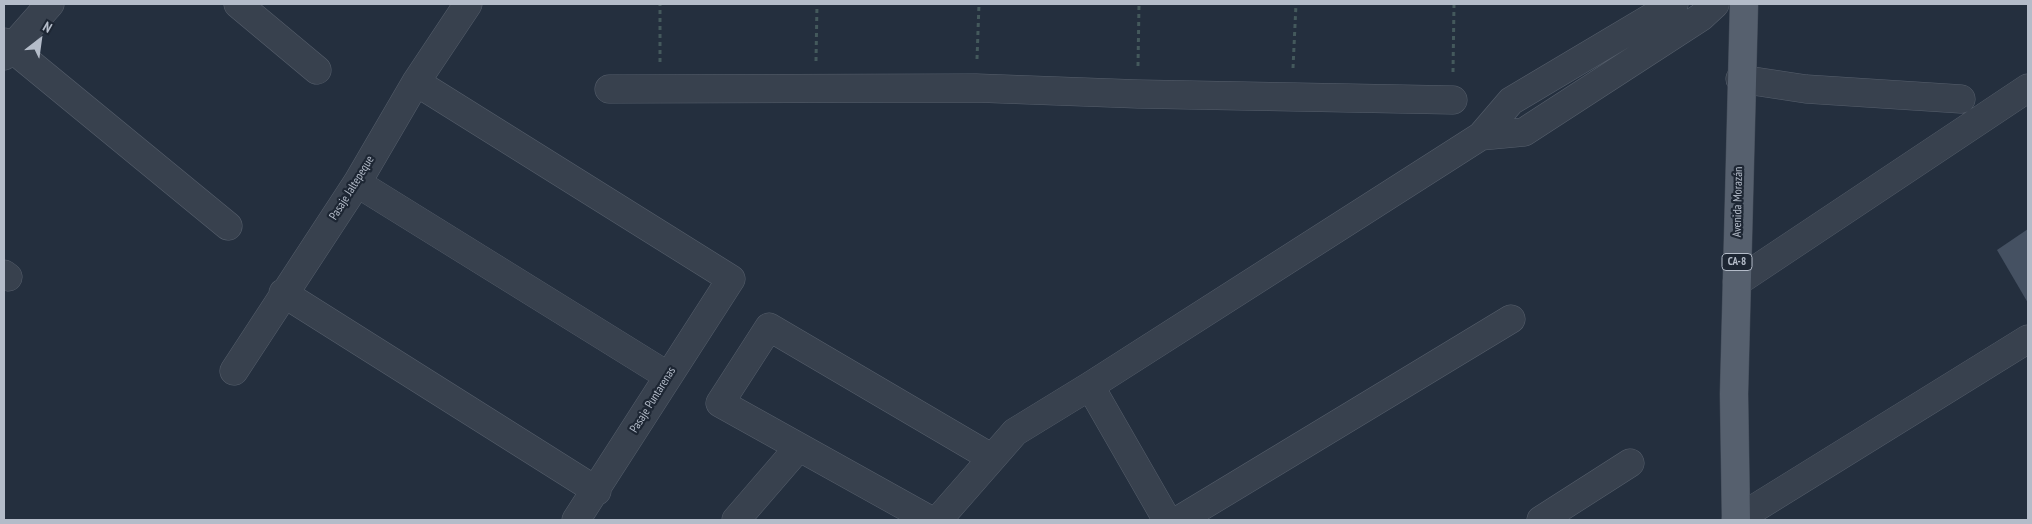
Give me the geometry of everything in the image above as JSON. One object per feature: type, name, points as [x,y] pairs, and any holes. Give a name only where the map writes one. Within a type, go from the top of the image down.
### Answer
[{"type":"main road","name":"Avenida Morazán","points":[[1736,520],[1740,79],[1744,4]]},
{"type":"street","points":[[50,4],[6,49],[228,226]]},
{"type":"street","points":[[238,4],[317,70]]},
{"type":"street","name":"Pasaje Jaltepeque","points":[[234,371],[283,293],[357,183],[416,82],[468,4]]},
{"type":"street","points":[[938,520],[1015,432],[1482,136],[1510,101],[1674,4]]},
{"type":"street","points":[[1482,136],[1524,132],[1701,17],[1715,4]]},
{"type":"street","points":[[1740,79],[1806,89],[1961,99]]},
{"type":"street","name":"Pasaje Puntarenas","points":[[416,82],[731,279],[576,520]]},
{"type":"street","points":[[610,89],[976,88],[1138,94],[1453,100]]},
{"type":"street","points":[[1737,282],[2028,88]]},
{"type":"street","points":[[357,183],[668,376]]},
{"type":"street","points":[[283,293],[597,490]]},
{"type":"street","points":[[1179,520],[1511,319]]},
{"type":"street","points":[[930,520],[720,403],[769,327],[992,458]]},
{"type":"street","points":[[1736,520],[2028,339]]},
{"type":"street","points":[[1090,386],[1167,520]]},
{"type":"street","points":[[736,520],[799,447]]},
{"type":"street","points":[[1541,520],[1630,463]]},
{"type":"path","points":[[660,4],[660,90]]},
{"type":"path","points":[[816,89],[817,4]]},
{"type":"path","points":[[976,88],[979,4]]},
{"type":"path","points":[[1138,94],[1139,4]]},
{"type":"path","points":[[1292,96],[1296,4]]},
{"type":"path","points":[[1453,100],[1454,4]]},
{"type":"building","points":[[2028,229],[2028,303],[1997,250]]}]
